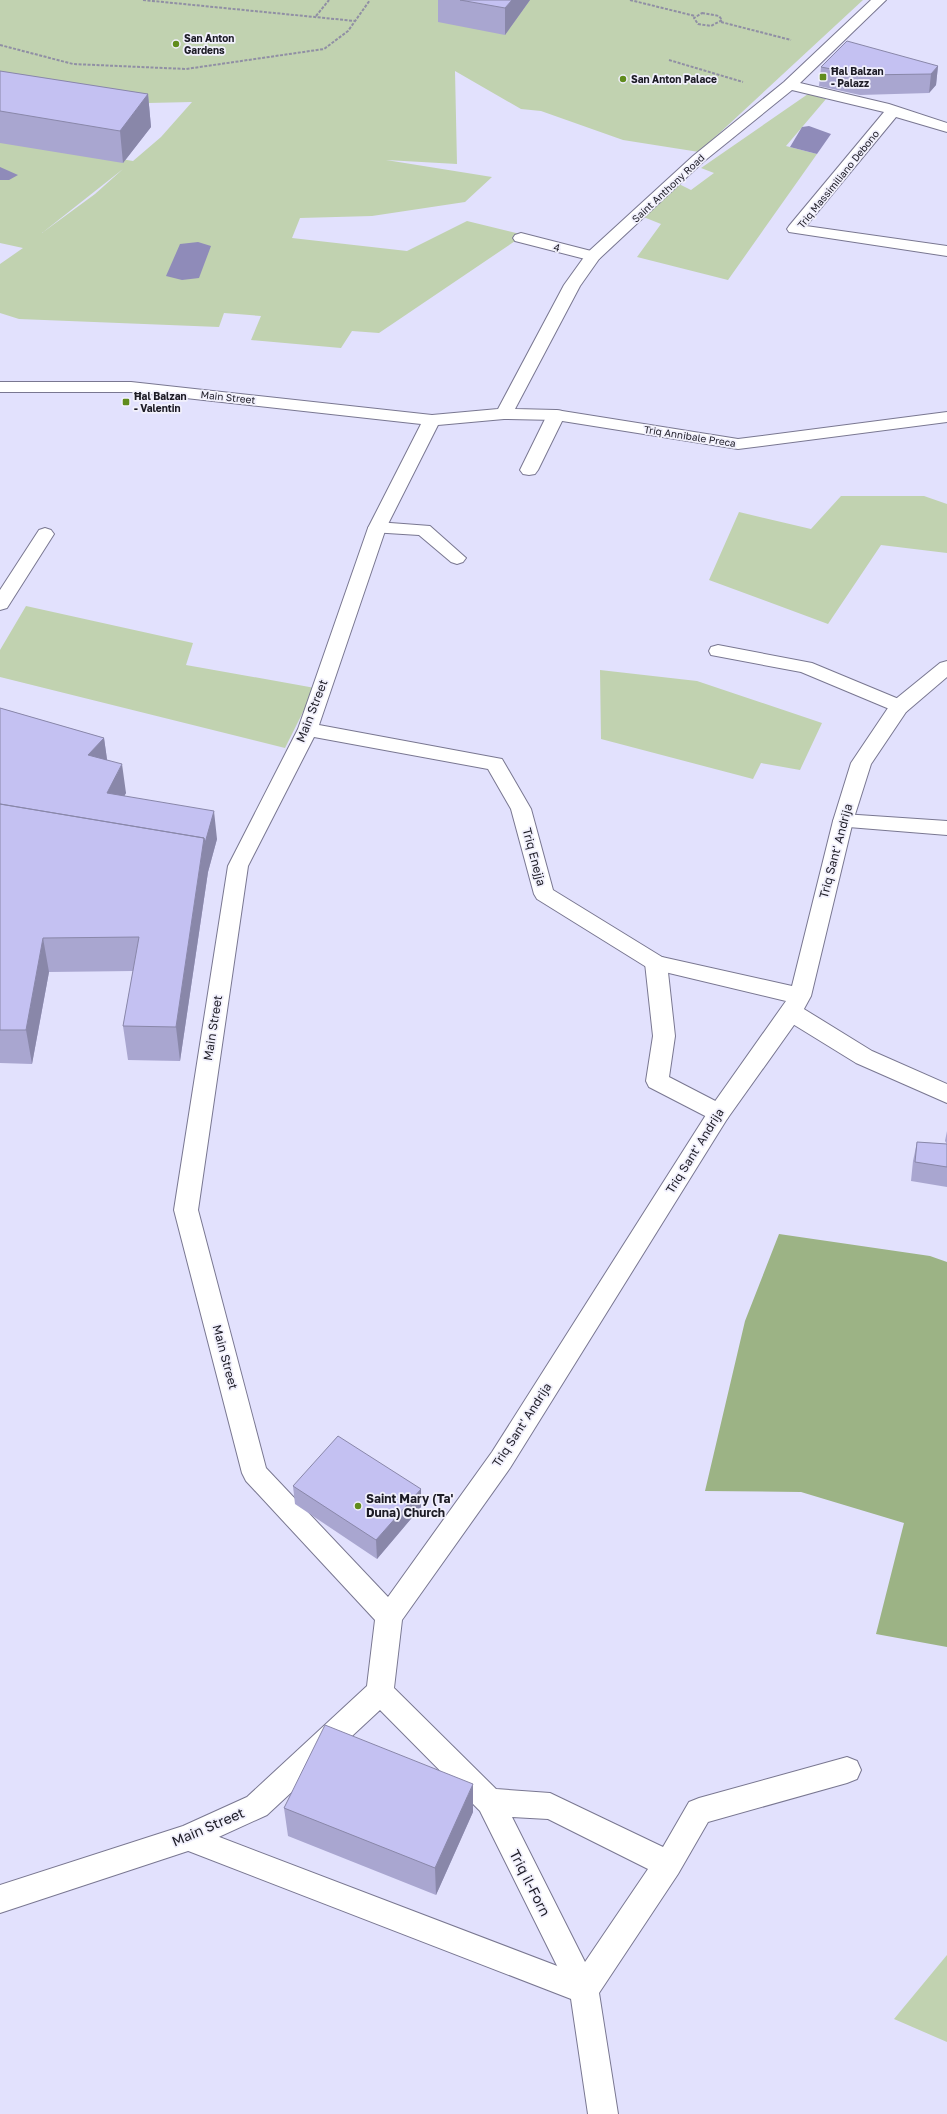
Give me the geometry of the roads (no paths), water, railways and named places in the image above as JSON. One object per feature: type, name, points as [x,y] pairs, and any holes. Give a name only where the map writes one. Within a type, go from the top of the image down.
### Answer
[{"type":"street","name":"Saint Anthony Road","points":[[504,414],[572,285],[593,256],[698,159],[789,85],[879,0]]},
{"type":"street","points":[[789,85],[888,109],[947,128]]},
{"type":"street","name":"Triq Massimiliano Debono","points":[[888,109],[795,229],[947,251]]},
{"type":"street","name":"4","points":[[521,238],[593,256]]},
{"type":"street","name":"Main Street","points":[[0,387],[132,387],[432,420],[504,414]]},
{"type":"street","name":"Triq Annibale Preca","points":[[504,414],[556,415],[738,444],[947,417]]},
{"type":"street","points":[[529,470],[556,415]]},
{"type":"street","name":"Main Street","points":[[389,1616],[255,1473],[186,1210],[238,866],[308,729],[377,528],[432,420]]},
{"type":"street","points":[[377,528],[424,530],[458,558]]},
{"type":"street","points":[[0,604],[45,534]]},
{"type":"street","points":[[718,651],[805,667],[899,707]]},
{"type":"street","name":"Triq Sant' Andrija","points":[[389,1616],[501,1460],[719,1113],[795,1004],[843,821],[861,764],[899,707],[947,667]]},
{"type":"street","name":"Triq Enejja","points":[[308,729],[495,764],[521,809],[544,894],[656,963],[795,1004],[864,1057],[947,1094]]},
{"type":"street","points":[[843,821],[947,828]]},
{"type":"street","points":[[656,963],[664,1036],[657,1081],[719,1113]]},
{"type":"street","points":[[380,1692],[389,1616]]},
{"type":"street","name":"Main Street","points":[[0,1899],[188,1838],[257,1806],[380,1692]]},
{"type":"street","name":"Triq il-Forn","points":[[380,1692],[490,1802],[584,1990],[603,2114]]},
{"type":"street","points":[[188,1838],[584,1990],[668,1864],[699,1812],[847,1770]]},
{"type":"street","points":[[490,1802],[550,1806],[668,1864]]},
{"type":"place","name":"San Anton Gardens","points":[[176,44]]},
{"type":"place","name":"Ħal Balzan - Palazz","points":[[823,77]]},
{"type":"place","name":"San Anton Palace","points":[[623,79]]},
{"type":"place","name":"Ħal Balzan - Valentin","points":[[126,402]]},
{"type":"place","name":"Saint Mary (Ta' Duna) Church","points":[[358,1506]]}]
